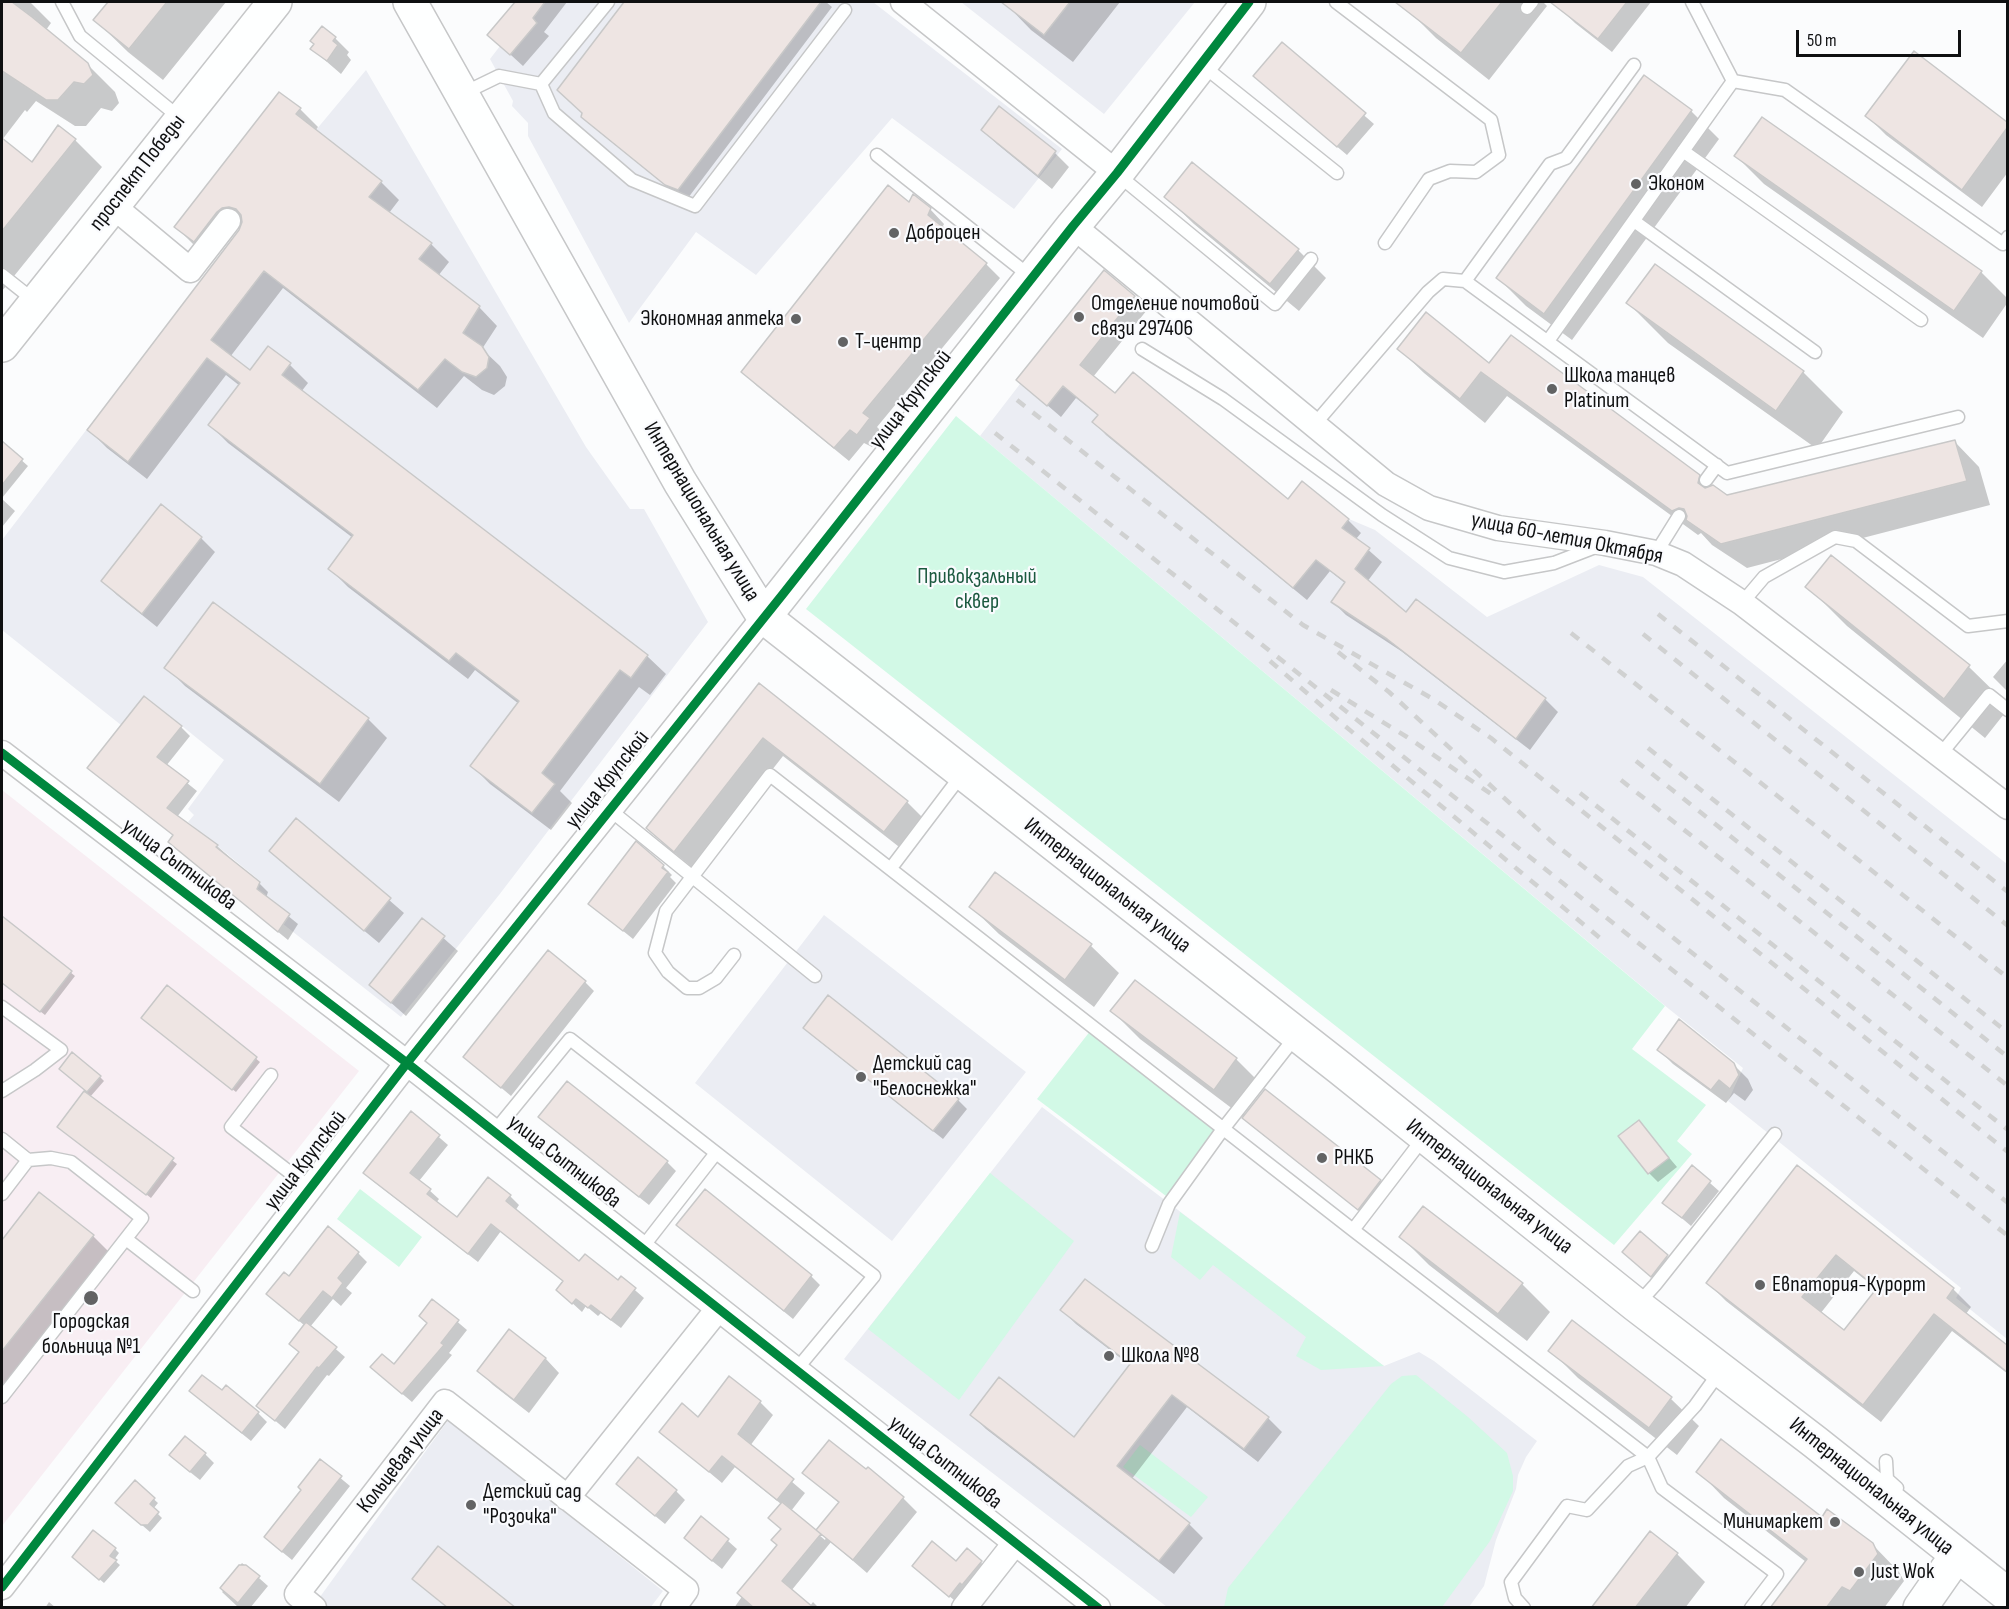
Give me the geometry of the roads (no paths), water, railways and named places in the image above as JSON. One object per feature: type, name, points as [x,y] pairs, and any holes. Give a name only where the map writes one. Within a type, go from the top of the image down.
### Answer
[{"type":"main road","name":"проспект Победы","points":[[2,345],[274,2]]},
{"type":"main road","name":"Интернациональная улица","points":[[410,2],[681,482],[764,617],[1985,1579]]},
{"type":"main road","name":"улица Крупской","points":[[764,617],[1117,173],[1249,2]]},
{"type":"main road","points":[[1920,1608],[1985,1579]]},
{"type":"street","points":[[903,2],[1117,173]]},
{"type":"street","points":[[113,206],[190,270],[228,221]]},
{"type":"street","name":"улица 60-летия Октября","points":[[1073,226],[1386,484],[1429,508],[1498,528],[1605,543],[1656,553],[1683,564],[1742,603],[2007,807]]},
{"type":"street","name":"улица Крупской","points":[[2,1587],[407,1063],[764,617]]},
{"type":"street","name":"улица Сытникова","points":[[2,753],[407,1063],[1098,1608]]},
{"type":"street","points":[[567,1498],[718,1309]]},
{"type":"street","name":"Кольцевая улица","points":[[314,1608],[297,1594],[445,1402],[686,1590],[672,1608]]},
{"type":"street","points":[[964,1608],[1015,1543]]},
{"type":"lane","points":[[77,2],[65,7],[80,36],[181,119]]},
{"type":"lane","points":[[541,84],[608,2]]},
{"type":"lane","points":[[1336,2],[1491,120],[1499,155],[1476,172],[1450,171],[1429,179],[1385,243]]},
{"type":"lane","points":[[1692,2],[1733,81]]},
{"type":"lane","points":[[541,84],[554,113],[632,180],[695,206],[845,10]]},
{"type":"lane","points":[[1201,64],[1337,173]]},
{"type":"lane","points":[[1465,281],[1550,164],[1566,158],[1634,65]]},
{"type":"lane","points":[[462,94],[499,76],[541,84]]},
{"type":"lane","points":[[1548,341],[1733,81]]},
{"type":"lane","points":[[1733,81],[1785,90],[2003,244],[2007,237]]},
{"type":"lane","points":[[1683,151],[1921,320]]},
{"type":"lane","points":[[877,155],[1032,278]]},
{"type":"lane","points":[[1117,173],[1275,304],[1311,259]]},
{"type":"lane","points":[[1634,221],[1815,352]]},
{"type":"lane","points":[[2,275],[36,302]]},
{"type":"lane","points":[[1314,425],[1428,292],[1443,279],[1465,281],[1727,473],[1958,417]]},
{"type":"lane","points":[[1142,349],[1224,399],[1382,515],[1449,558],[1504,572],[1554,563],[1605,543]]},
{"type":"lane","points":[[1706,480],[1717,465]]},
{"type":"lane","points":[[1656,553],[1679,516]]},
{"type":"lane","points":[[1742,603],[1764,577],[1835,537],[1856,541],[1968,626],[2007,621]]},
{"type":"lane","points":[[1940,755],[1989,695],[2007,710]]},
{"type":"lane","points":[[891,868],[963,773]]},
{"type":"lane","points":[[734,956],[716,978],[699,988],[687,988],[668,972],[655,952],[666,911],[770,775],[1648,1457],[1662,1488],[1777,1574],[1751,1608]]},
{"type":"lane","points":[[610,810],[815,976]]},
{"type":"lane","points":[[2,1007],[62,1050],[2,1091]]},
{"type":"lane","points":[[1152,1246],[1169,1204],[1223,1129],[1296,1035]]},
{"type":"lane","points":[[494,1132],[570,1039],[874,1276],[796,1371]]},
{"type":"lane","points":[[271,1075],[231,1127],[310,1188]]},
{"type":"lane","points":[[1636,1305],[1655,1285],[1775,1134]]},
{"type":"lane","points":[[1353,1230],[1425,1136]]},
{"type":"lane","points":[[2,1139],[28,1160],[51,1158],[71,1162],[142,1218],[2,1397]]},
{"type":"lane","points":[[642,1248],[716,1153]]},
{"type":"lane","points":[[2,1194],[28,1160]]},
{"type":"lane","points":[[126,1239],[193,1291]]},
{"type":"lane","points":[[1524,1608],[1515,1598],[1511,1582],[1567,1506],[1587,1510],[1628,1467],[1648,1457],[1695,1407],[1721,1369]]},
{"type":"lane","points":[[1886,1461],[1887,1479],[1904,1493]]},
{"type":"railway","points":[[1017,400],[1303,625],[1433,699],[1491,738],[2008,1152]]},
{"type":"railway","points":[[995,433],[2008,1236]]},
{"type":"railway","points":[[1658,614],[2008,892]]},
{"type":"railway","points":[[1571,633],[2008,978]]},
{"type":"railway","points":[[1643,634],[2008,926]]},
{"type":"railway","points":[[1338,652],[1389,692],[1551,841],[2008,1203]]},
{"type":"railway","points":[[1270,661],[1606,943]]},
{"type":"railway","points":[[1331,690],[1407,737],[1494,796]]},
{"type":"railway","points":[[1648,748],[2008,1033]]},
{"type":"railway","points":[[1636,761],[2008,1057]]},
{"type":"railway","points":[[1621,780],[2008,1086]]},
{"type":"railway","points":[[1580,793],[2008,1130]]},
{"type":"place","name":"Эконом","points":[[1636,184]]},
{"type":"place","name":"Доброцен","points":[[894,233]]},
{"type":"place","name":"Отделение почтовой связи 297406","points":[[1079,317]]},
{"type":"place","name":"Экономная аптека","points":[[796,319]]},
{"type":"place","name":"Т-центр","points":[[843,342]]},
{"type":"place","name":"Школа танцев Platinum","points":[[1552,389]]},
{"type":"place","name":"Детский сад \"Белоснежка\"","points":[[861,1077]]},
{"type":"place","name":"РНКБ","points":[[1322,1158]]},
{"type":"place","name":"Евпатория-Курорт","points":[[1760,1285]]},
{"type":"place","name":"Городская больница №1","points":[[91,1298]]},
{"type":"place","name":"Школа №8","points":[[1109,1356]]},
{"type":"place","name":"Детский сад \"Розочка\"","points":[[471,1505]]},
{"type":"place","name":"Минимаркет","points":[[1835,1522]]},
{"type":"place","name":"Just Wok","points":[[1859,1572]]},
{"type":"park label","name":"Привокзальный сквер","points":[[977,590]]}]
